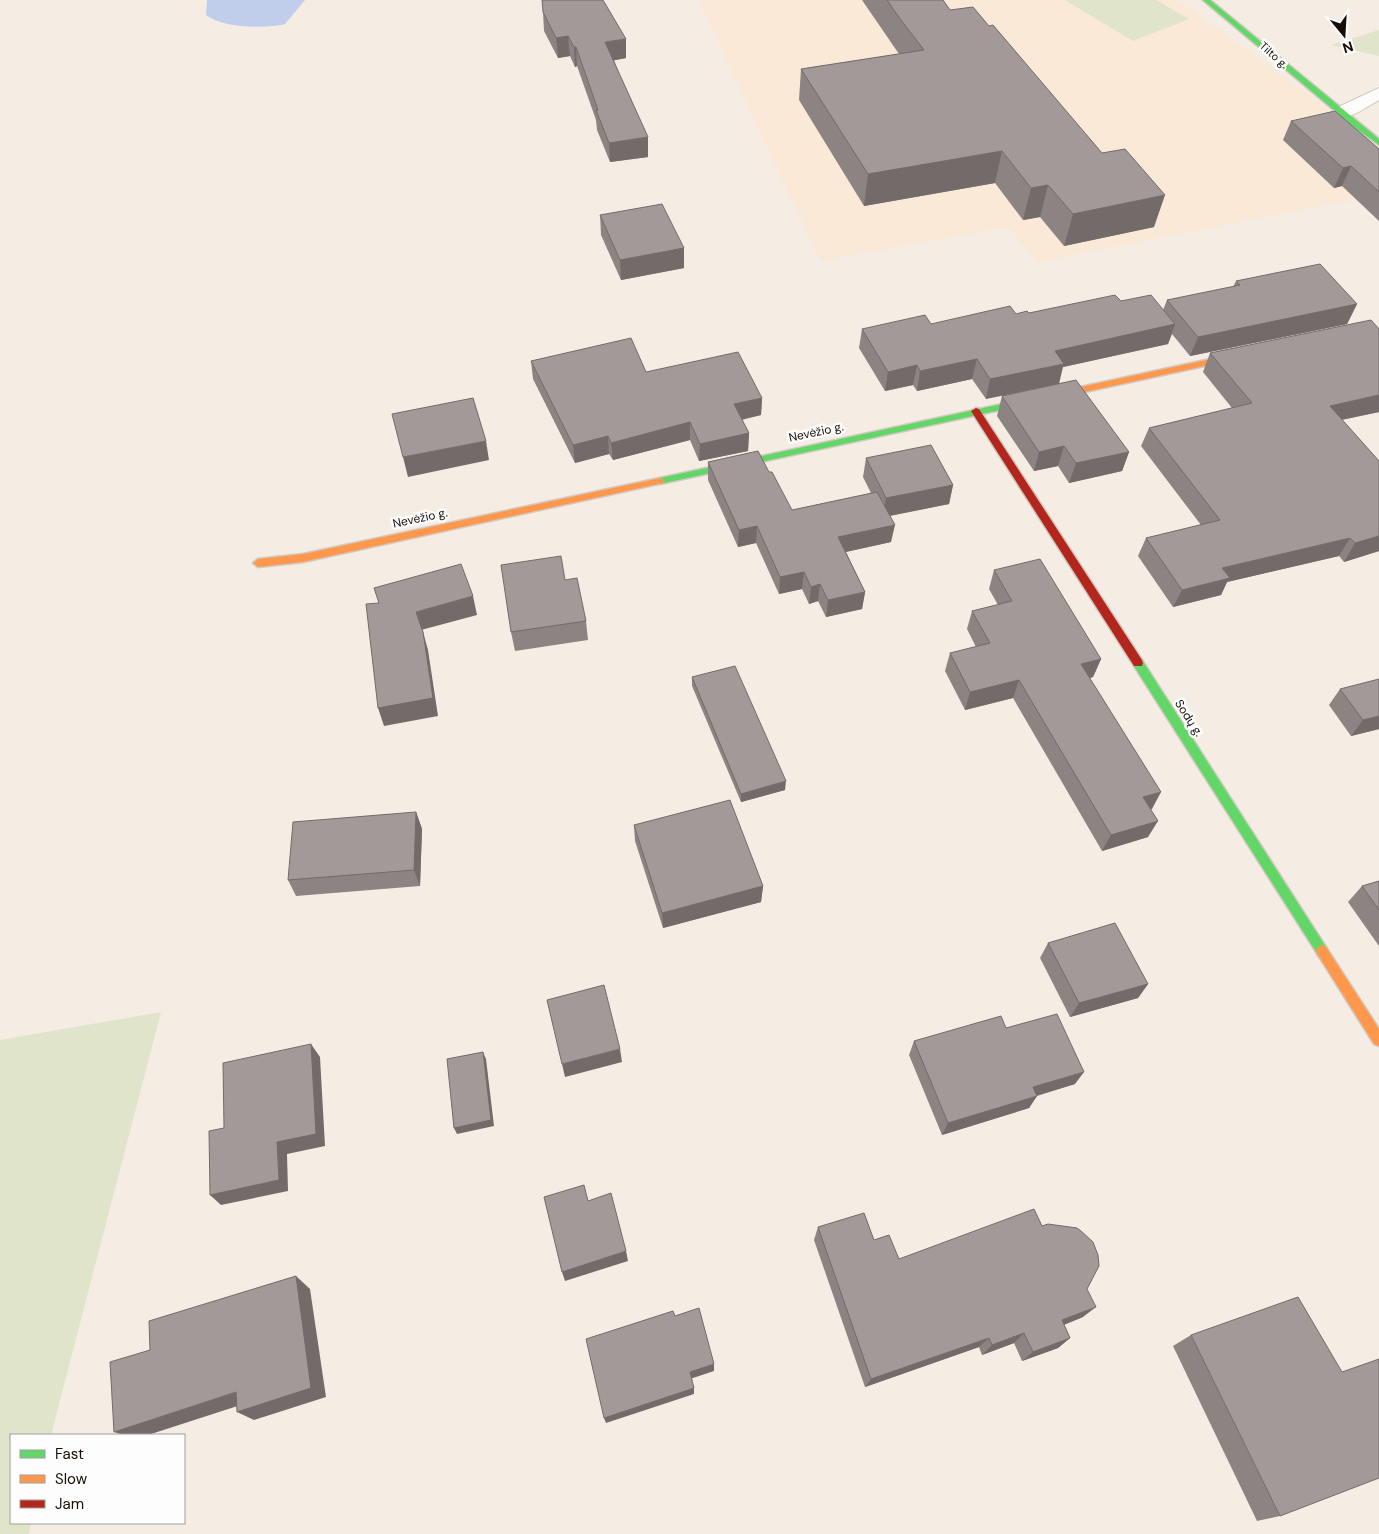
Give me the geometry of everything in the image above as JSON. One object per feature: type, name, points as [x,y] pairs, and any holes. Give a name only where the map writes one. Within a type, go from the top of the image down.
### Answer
[{"type":"street","name":"Tilto g.","points":[[1206,0],[1253,36],[1340,113],[1379,143]]},
{"type":"street","points":[[1340,113],[1379,93]]},
{"type":"street","name":"Nevėžio g.","points":[[258,563],[303,558],[1254,352]]},
{"type":"street","name":"Sodų g.","points":[[976,411],[1379,1040]]},
{"type":"shaded area","points":[[699,0],[1178,0],[1317,100],[1347,129],[1379,195],[1038,262],[1008,227],[821,261]]},
{"type":"green space","points":[[1065,0],[1156,0],[1189,19],[1133,41]]},
{"type":"green space","points":[[1379,30],[1379,56],[1331,45]]},
{"type":"green space","points":[[161,1012],[51,1434],[10,1434],[10,1524],[31,1524],[29,1534],[0,1534],[0,1040]]},
{"type":"water","points":[[207,0],[305,0],[285,24],[255,27],[222,23],[213,19],[206,15]]},
{"type":"building","points":[[542,0],[603,0],[626,39],[605,42],[648,137],[609,143],[596,110],[598,110],[576,47],[574,47],[568,36],[556,38],[543,12]]},
{"type":"building","points":[[887,0],[943,0],[950,10],[973,7],[989,26],[993,25],[1102,153],[1125,149],[1165,195],[1073,214],[1048,185],[1031,188],[1002,151],[868,174],[801,69],[924,50]]},
{"type":"building","points":[[1335,111],[1379,149],[1379,192],[1351,166],[1343,168],[1291,121]]},
{"type":"building","points":[[662,204],[684,248],[620,260],[600,215]]},
{"type":"building","points":[[1320,264],[1357,304],[1198,337],[1167,300],[1240,285],[1236,281]]},
{"type":"building","points":[[1115,295],[1121,301],[1151,295],[1175,324],[1055,351],[1064,364],[990,379],[977,359],[920,371],[917,365],[888,372],[862,329],[925,315],[931,324],[1010,306],[1016,314],[1027,311],[1029,313]]},
{"type":"building","points":[[1371,320],[1379,329],[1379,395],[1330,406],[1379,461],[1379,536],[1355,543],[1350,538],[1222,568],[1230,578],[1182,590],[1146,538],[1220,520],[1149,428],[1252,403],[1210,353]]},
{"type":"building","points":[[631,338],[646,372],[738,352],[762,398],[734,404],[749,433],[700,444],[690,422],[611,443],[608,436],[573,445],[531,361]]},
{"type":"building","points":[[1076,380],[1129,452],[1076,463],[1064,446],[1039,452],[1002,396]]},
{"type":"building","points":[[473,398],[486,441],[403,457],[392,414]]},
{"type":"building","points":[[931,445],[953,485],[886,498],[866,458]]},
{"type":"building","points":[[758,451],[769,472],[772,472],[792,510],[877,492],[895,525],[838,537],[865,592],[828,600],[820,584],[811,587],[804,572],[780,577],[757,526],[739,530],[708,462]]},
{"type":"building","points":[[561,556],[565,580],[577,578],[586,621],[511,632],[501,565]]},
{"type":"building","points":[[1040,559],[1101,659],[1081,664],[1161,792],[1143,797],[1158,821],[1111,835],[1019,680],[970,692],[950,653],[990,643],[972,611],[1012,601],[994,570]]},
{"type":"building","points":[[461,564],[473,596],[416,612],[423,632],[433,698],[378,708],[366,604],[379,603],[374,588]]},
{"type":"building","points":[[735,666],[786,781],[741,794],[692,677]]},
{"type":"building","points":[[1379,679],[1379,716],[1363,720],[1340,689]]},
{"type":"building","points":[[730,800],[763,886],[662,913],[634,825]]},
{"type":"building","points":[[416,812],[414,870],[288,880],[293,822]]},
{"type":"building","points":[[1379,881],[1379,910],[1362,886]]},
{"type":"building","points":[[1115,923],[1148,984],[1079,1003],[1048,943]]},
{"type":"building","points":[[604,985],[620,1049],[562,1064],[547,1000]]},
{"type":"building","points":[[1057,1014],[1084,1072],[1033,1087],[1037,1096],[948,1123],[914,1041],[1001,1016],[1006,1028]]},
{"type":"building","points":[[311,1044],[316,1134],[277,1142],[279,1180],[210,1195],[209,1131],[224,1128],[223,1063]]},
{"type":"building","points":[[483,1052],[491,1120],[454,1128],[447,1059]]},
{"type":"building","points":[[584,1185],[588,1201],[611,1193],[626,1251],[562,1272],[544,1197]]},
{"type":"building","points":[[1034,1209],[1042,1226],[1048,1224],[1077,1228],[1093,1242],[1098,1255],[1099,1266],[1087,1289],[1096,1307],[1062,1320],[1070,1338],[1033,1352],[1024,1333],[992,1345],[989,1338],[871,1379],[818,1227],[864,1213],[874,1240],[889,1235],[899,1259]]},
{"type":"building","points":[[296,1276],[311,1388],[237,1412],[236,1392],[114,1432],[110,1362],[150,1350],[149,1321]]},
{"type":"building","points":[[1298,1297],[1342,1372],[1379,1359],[1379,1478],[1280,1516],[1191,1335]]},
{"type":"building","points":[[699,1308],[714,1364],[690,1372],[694,1388],[604,1418],[586,1339],[673,1311],[675,1316]]},
{"type":"traffic: fast","points":[[1206,0],[1379,143]]},
{"type":"traffic: fast","points":[[660,481],[1071,392]]},
{"type":"traffic: fast","points":[[1138,663],[1322,951]]},
{"type":"traffic: slow","points":[[1071,392],[1243,355]]},
{"type":"traffic: slow","points":[[258,563],[303,558],[660,481]]},
{"type":"traffic: slow","points":[[1322,951],[1379,1040]]},
{"type":"traffic: jam","points":[[976,411],[1138,663]]}]
